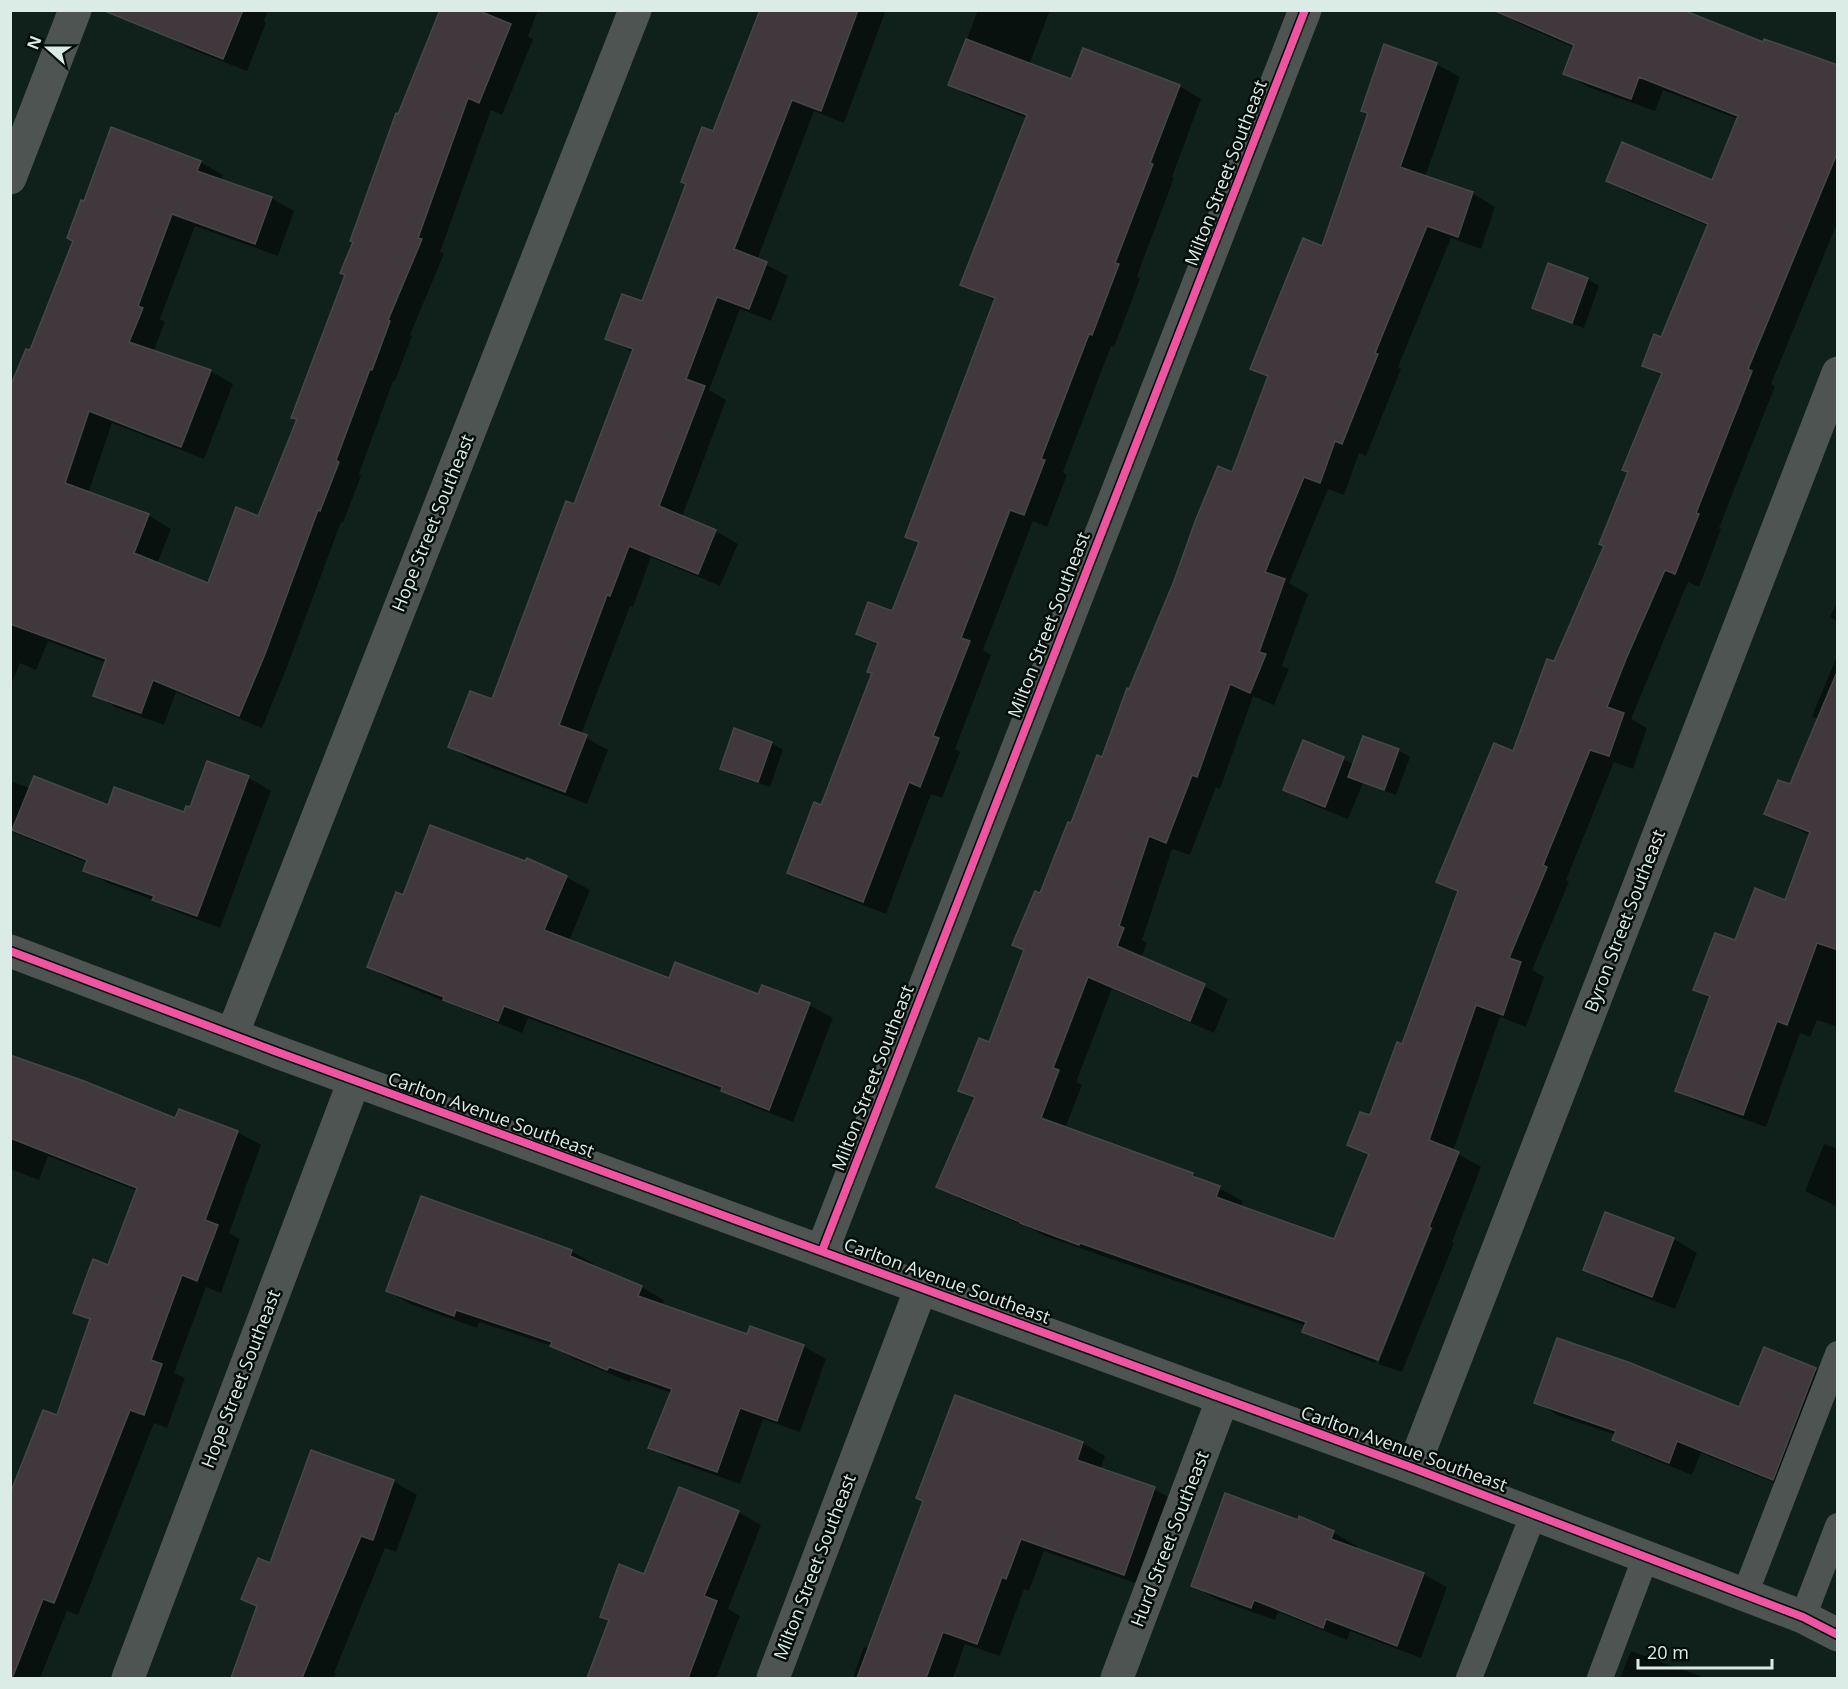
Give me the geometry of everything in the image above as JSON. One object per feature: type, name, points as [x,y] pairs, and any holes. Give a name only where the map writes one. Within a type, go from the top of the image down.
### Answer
[{"type":"street","points":[[10,178],[75,10]]},
{"type":"street","name":"Hope Street Southeast","points":[[232,1035],[635,10]]},
{"type":"street","name":"Milton Street Southeast","points":[[822,1251],[1305,10]]},
{"type":"street","name":"Byron Street Southeast","points":[[1413,1468],[1838,373]]},
{"type":"street","name":"Carlton Avenue Southeast","points":[[10,951],[354,1081],[1413,1468],[1745,1594],[1803,1617],[1838,1635]]},
{"type":"street","name":"Hope Street Southeast","points":[[128,1678],[354,1081]]},
{"type":"street","name":"Milton Street Southeast","points":[[773,1678],[921,1288]]},
{"type":"street","name":"Hurd Street Southeast","points":[[1117,1678],[1223,1398]]},
{"type":"lane","points":[[1745,1594],[1838,1354]]},
{"type":"lane","points":[[1469,1678],[1534,1514]]},
{"type":"lane","points":[[1803,1617],[1835,1537]]},
{"type":"lane","points":[[1600,1678],[1646,1556]]},
{"type":"building","points":[[107,10],[243,10],[223,59],[107,12]]},
{"type":"building","points":[[440,10],[477,10],[511,24],[479,103],[468,98],[418,238],[422,239],[388,320],[390,321],[372,370],[370,369],[336,460],[339,462],[320,511],[318,510],[265,654],[239,716],[153,680],[141,713],[93,696],[106,659],[10,624],[10,387],[26,349],[30,350],[73,241],[67,238],[81,200],[84,201],[111,127],[201,161],[197,171],[272,197],[255,244],[172,214],[138,306],[143,308],[129,342],[211,370],[181,447],[89,411],[65,483],[149,514],[134,553],[208,583],[236,507],[258,516],[297,419],[291,418],[345,275],[340,273],[353,242],[350,241],[396,113],[398,114]]},
{"type":"building","points":[[760,10],[858,10],[821,111],[792,100],[734,249],[767,262],[749,309],[717,297],[686,379],[705,386],[659,506],[716,530],[698,574],[629,546],[610,596],[607,595],[559,725],[587,735],[565,792],[448,747],[470,691],[492,699],[566,501],[574,504],[633,349],[605,339],[622,294],[642,301],[686,184],[681,182],[702,127],[713,131]]},
{"type":"building","points":[[1493,10],[1683,10],[1763,42],[1764,39],[1838,65],[1838,151],[1748,369],[1752,371],[1696,513],[1699,514],[1675,574],[1665,570],[1607,707],[1624,713],[1609,756],[1590,750],[1543,865],[1547,867],[1509,958],[1521,962],[1503,1015],[1476,1005],[1429,1140],[1459,1152],[1378,1360],[1302,1332],[1306,1322],[1080,1243],[1079,1245],[936,1187],[975,1097],[958,1091],[979,1038],[989,1042],[1024,950],[1012,945],[1035,891],[1040,893],[1068,822],[1071,823],[1097,755],[1102,757],[1127,688],[1129,689],[1174,581],[1218,466],[1232,472],[1268,376],[1250,369],[1303,238],[1322,246],[1368,113],[1361,111],[1384,44],[1437,63],[1400,167],[1473,192],[1458,237],[1427,226],[1375,353],[1378,354],[1342,444],[1335,441],[1320,483],[1304,477],[1265,572],[1285,579],[1259,652],[1266,654],[1250,693],[1230,684],[1197,777],[1192,775],[1166,843],[1149,836],[1119,926],[1124,928],[1117,946],[1205,984],[1190,1021],[1088,977],[1053,1068],[1059,1070],[1041,1118],[1193,1173],[1192,1176],[1220,1186],[1216,1197],[1334,1239],[1369,1154],[1347,1145],[1360,1112],[1370,1115],[1397,1042],[1402,1044],[1458,891],[1436,882],[1494,743],[1513,751],[1547,659],[1554,661],[1604,546],[1599,544],[1628,472],[1622,470],[1662,373],[1642,366],[1654,334],[1661,337],[1708,224],[1606,181],[1622,142],[1712,180],[1738,116],[1639,77],[1631,99],[1563,74],[1574,45]]},
{"type":"building","points":[[966,39],[1071,79],[1083,48],[1180,85],[1115,263],[1119,264],[1092,335],[1089,334],[1041,459],[1045,460],[1024,515],[1010,510],[961,638],[970,641],[933,736],[939,738],[920,787],[909,782],[863,902],[787,873],[814,802],[821,805],[872,673],[867,672],[878,643],[856,634],[868,602],[892,611],[919,542],[905,537],[995,298],[960,285],[1027,115],[948,85]]},
{"type":"building","points":[[1548,263],[1588,278],[1572,323],[1532,308]]},
{"type":"building","points":[[1837,672],[1838,950],[1817,943],[1787,1025],[1777,1021],[1743,1115],[1675,1091],[1710,996],[1693,990],[1715,933],[1735,940],[1755,888],[1785,900],[1810,832],[1764,814],[1778,780],[1790,784]]},
{"type":"building","points":[[734,728],[772,742],[758,782],[720,769]]},
{"type":"building","points":[[1363,736],[1399,749],[1384,790],[1348,777]]},
{"type":"building","points":[[1303,740],[1344,757],[1325,807],[1283,790]]},
{"type":"building","points":[[207,761],[249,776],[197,916],[152,900],[154,896],[83,871],[87,860],[12,830],[34,776],[108,805],[114,787],[184,812],[186,806],[190,807]]},
{"type":"building","points":[[430,825],[525,861],[527,858],[567,876],[544,930],[669,978],[675,962],[758,994],[762,985],[810,1003],[769,1110],[721,1091],[722,1087],[504,1006],[498,1021],[367,967],[396,892],[403,895]]},
{"type":"building","points":[[10,1055],[84,1081],[175,1118],[179,1109],[238,1131],[205,1220],[218,1225],[197,1281],[182,1275],[151,1360],[162,1364],[144,1415],[130,1410],[54,1603],[43,1599],[13,1676],[10,1676],[10,1494],[43,1410],[57,1415],[90,1319],[73,1313],[93,1259],[108,1265],[137,1188],[10,1138]]},
{"type":"building","points":[[421,1196],[572,1250],[570,1256],[642,1286],[638,1296],[747,1334],[750,1326],[804,1345],[777,1421],[740,1408],[717,1472],[648,1448],[672,1389],[609,1367],[607,1370],[550,1346],[552,1342],[456,1310],[454,1316],[386,1291]]},
{"type":"building","points":[[1605,1212],[1674,1238],[1652,1297],[1583,1270]]},
{"type":"building","points":[[1557,1338],[1628,1362],[1739,1407],[1764,1347],[1816,1368],[1773,1480],[1677,1441],[1669,1463],[1612,1440],[1616,1431],[1534,1403]]},
{"type":"building","points":[[955,1395],[1083,1442],[1077,1460],[1155,1487],[1124,1575],[1021,1539],[1006,1579],[1002,1577],[977,1644],[943,1632],[926,1678],[857,1678],[923,1501],[916,1498]]},
{"type":"building","points":[[311,1450],[394,1480],[373,1540],[361,1536],[302,1678],[231,1678],[257,1606],[241,1599],[258,1558],[270,1563]]},
{"type":"building","points":[[679,1487],[739,1511],[704,1596],[717,1601],[688,1678],[587,1678],[609,1620],[600,1617],[619,1564],[644,1574]]},
{"type":"building","points":[[1225,1493],[1298,1520],[1299,1516],[1334,1531],[1331,1539],[1424,1573],[1397,1646],[1326,1619],[1323,1628],[1254,1600],[1251,1608],[1191,1586]]},
{"type":"cycle path","points":[[822,1251],[1305,10]]},
{"type":"cycle path","points":[[10,951],[280,1053],[1413,1468],[1803,1617],[1838,1635]]}]
